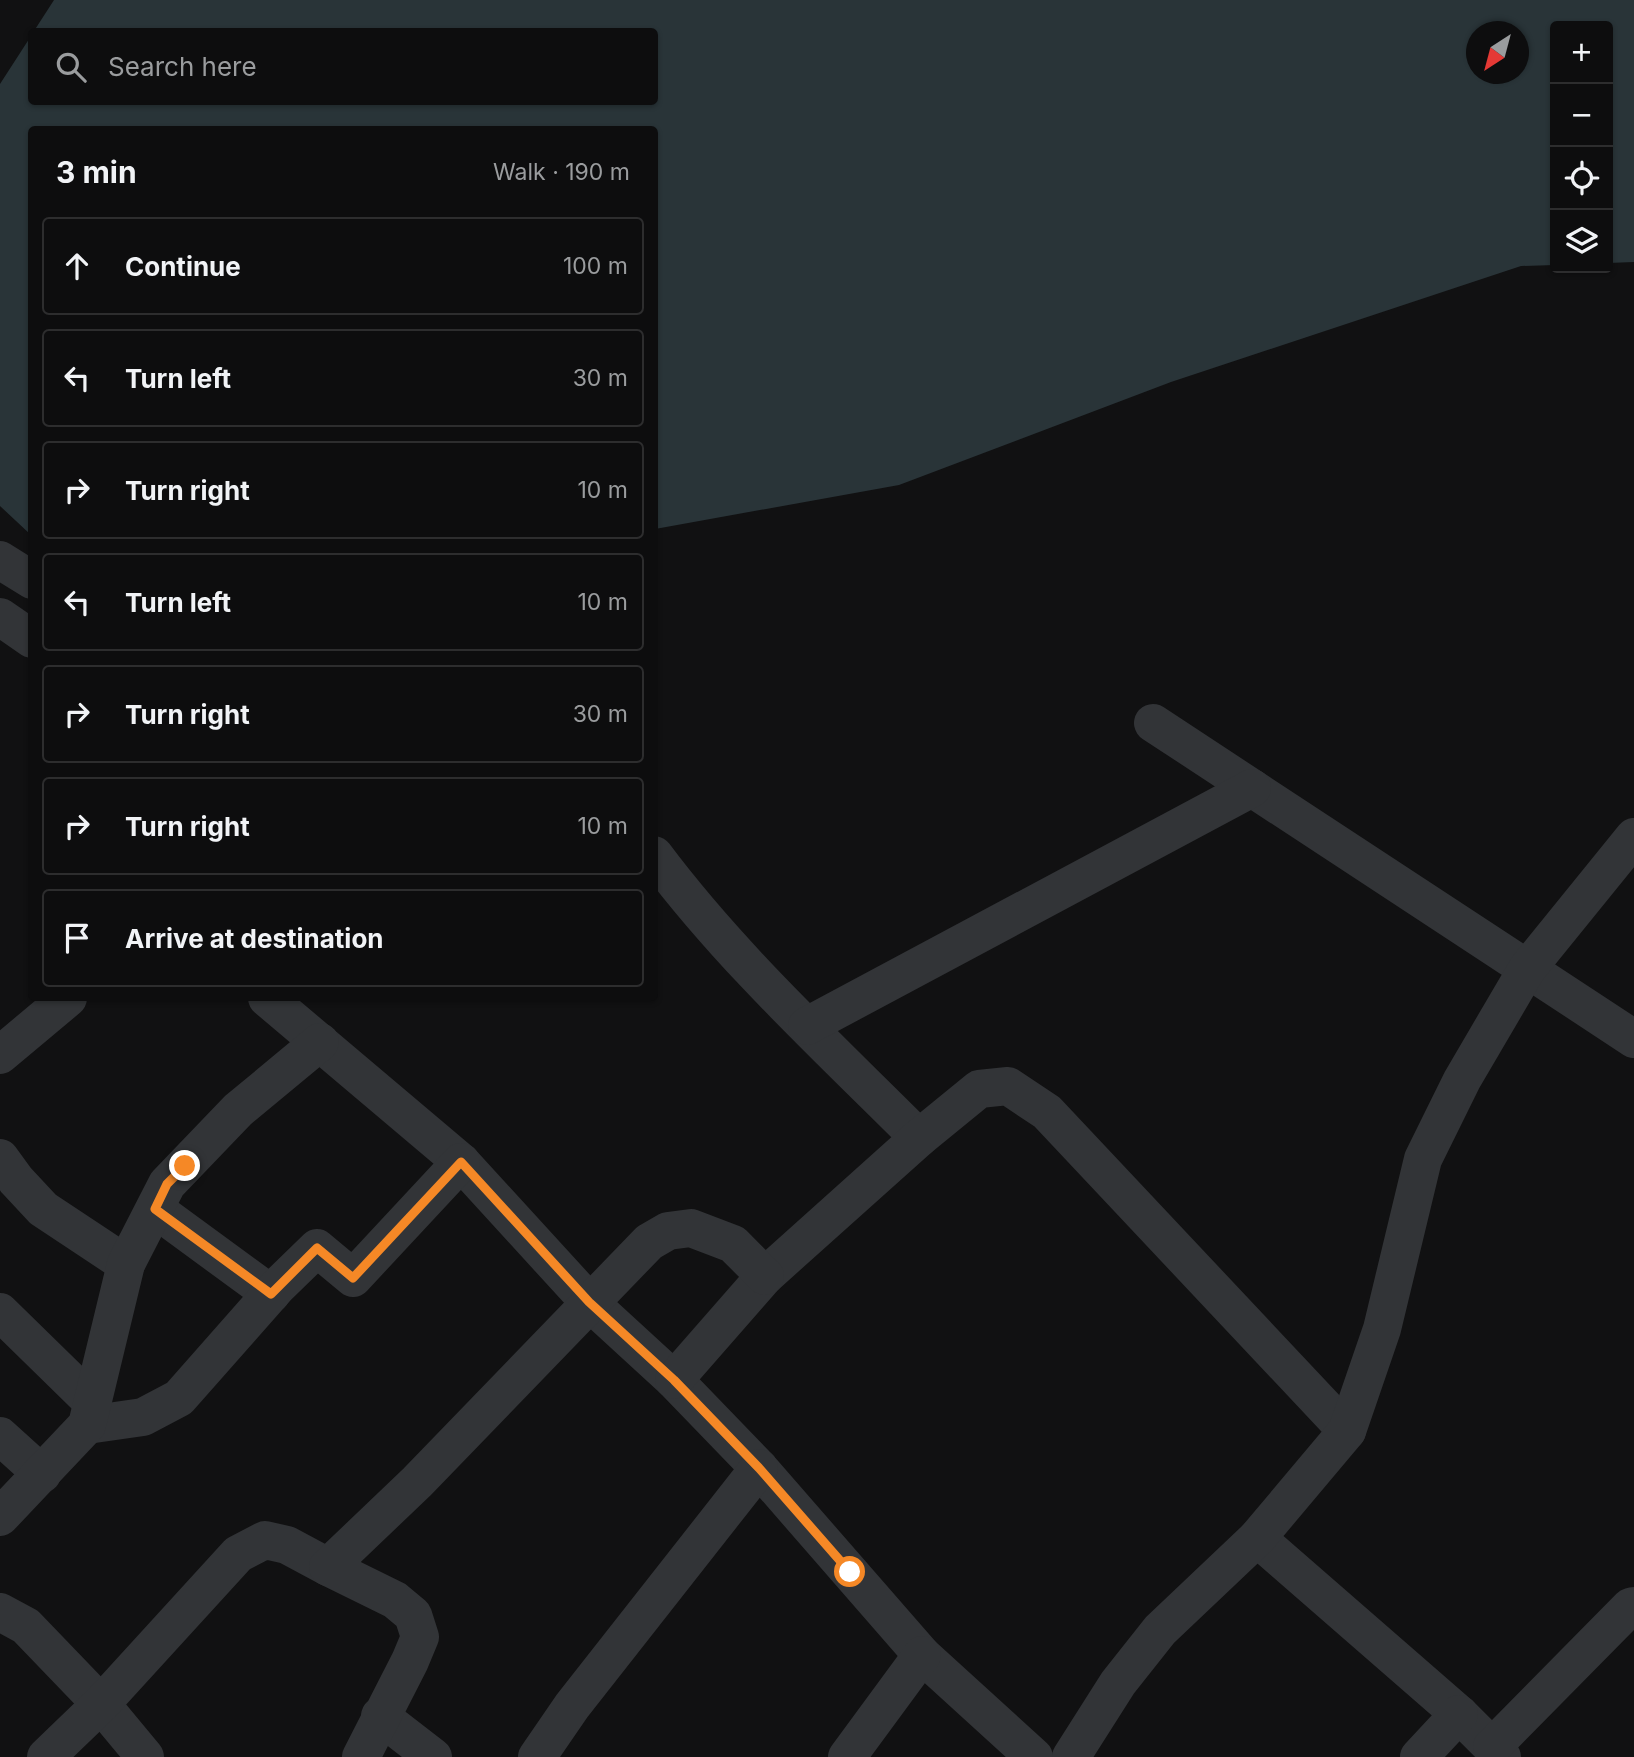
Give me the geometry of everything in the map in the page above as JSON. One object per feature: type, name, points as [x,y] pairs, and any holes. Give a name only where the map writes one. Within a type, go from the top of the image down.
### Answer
[{"type":"street","points":[[0,560],[28,578]]},
{"type":"street","points":[[0,617],[28,636]]},
{"type":"street","points":[[1153,723],[1634,1039]]},
{"type":"street","points":[[807,1027],[1252,788]]},
{"type":"street","points":[[1071,1757],[1118,1683],[1160,1630],[1257,1538],[1348,1431],[1382,1329],[1423,1159],[1462,1080],[1527,968],[1634,837]]},
{"type":"street","points":[[658,860],[689,901],[807,1027],[919,1138]]},
{"type":"street","points":[[0,1055],[64,1001]]},
{"type":"street","points":[[271,1001],[461,1162],[589,1302],[674,1380],[759,1468],[922,1655],[1034,1757]]},
{"type":"street","points":[[0,1517],[42,1474],[90,1413],[126,1264],[167,1184],[238,1110],[320,1042]]},
{"type":"street","points":[[674,1380],[765,1276],[919,1138],[979,1089],[1008,1086],[1046,1111],[1348,1431]]},
{"type":"street","points":[[0,1158],[43,1209],[126,1264]]},
{"type":"street","points":[[0,1312],[90,1413],[143,1417],[179,1398],[271,1294],[317,1248],[353,1278],[461,1162]]},
{"type":"street","points":[[155,1209],[271,1294]]},
{"type":"street","points":[[328,1567],[417,1482],[649,1242],[668,1231],[691,1228],[733,1244],[765,1276]]},
{"type":"street","points":[[0,1436],[42,1474]]},
{"type":"street","points":[[537,1757],[572,1706],[759,1468]]},
{"type":"street","points":[[1257,1538],[1459,1714],[1497,1752],[1630,1607],[1634,1606]]},
{"type":"street","points":[[46,1757],[101,1704],[238,1554],[265,1540],[287,1545],[395,1600],[413,1615],[420,1637],[361,1757]]},
{"type":"street","points":[[0,1612],[26,1626],[101,1704],[145,1757]]},
{"type":"street","points":[[847,1757],[922,1655]]},
{"type":"street","points":[[1419,1757],[1459,1714]]},
{"type":"street","points":[[380,1716],[433,1757]]},
{"type":"shaded area","points":[[54,0],[1634,0],[1634,262],[1613,263],[1613,21],[1550,21],[1550,265],[1521,266],[1171,382],[899,485],[658,528],[658,126],[28,126],[28,532],[0,506],[0,84],[28,41],[28,105],[658,105],[658,28],[36,28]]},
{"type":"route","points":[[185,1166],[167,1184],[155,1209],[271,1294],[317,1248],[353,1278],[461,1162],[589,1302],[674,1380],[759,1468],[850,1572]]}]
